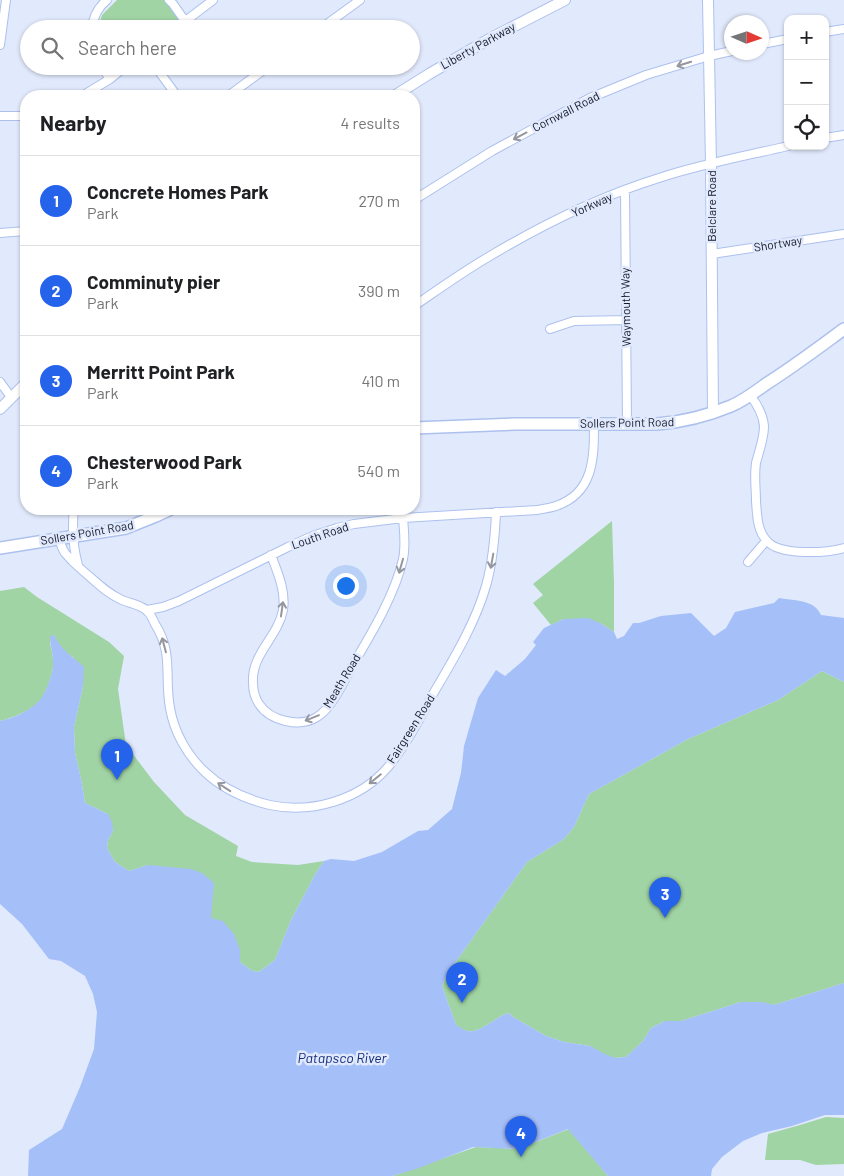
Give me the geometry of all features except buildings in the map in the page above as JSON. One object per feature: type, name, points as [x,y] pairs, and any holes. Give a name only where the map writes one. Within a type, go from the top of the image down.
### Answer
[{"type":"main road","name":"Sollers Point Road","points":[[420,428],[515,424],[676,423],[694,419],[732,406],[789,369],[844,329]]},
{"type":"main road","name":"Sollers Point Road","points":[[0,548],[126,528],[158,515]]},
{"type":"street","points":[[0,45],[6,0]]},
{"type":"street","points":[[94,20],[96,12],[107,0]]},
{"type":"street","points":[[169,0],[185,20],[213,0]]},
{"type":"street","points":[[332,20],[360,0]]},
{"type":"street","name":"Liberty Parkway","points":[[404,90],[490,38],[565,0]]},
{"type":"street","name":"Belclare Road","points":[[708,0],[713,413]]},
{"type":"street","points":[[829,31],[844,29]]},
{"type":"street","points":[[769,43],[784,40]]},
{"type":"street","name":"Cornwall Road","points":[[420,196],[492,151],[590,98],[646,75],[724,53]]},
{"type":"street","points":[[107,75],[110,79]]},
{"type":"street","points":[[92,90],[115,75]]},
{"type":"street","points":[[162,75],[173,90]]},
{"type":"street","points":[[236,90],[257,75]]},
{"type":"street","points":[[0,116],[20,116]]},
{"type":"street","points":[[829,137],[844,135]]},
{"type":"street","name":"Yorkway","points":[[420,302],[490,255],[540,228],[625,190],[659,178],[784,147]]},
{"type":"street","name":"Waymouth Way","points":[[625,190],[627,424]]},
{"type":"street","points":[[0,233],[20,231]]},
{"type":"street","name":"Shortway","points":[[712,254],[844,234]]},
{"type":"street","points":[[550,329],[574,321],[627,320]]},
{"type":"street","points":[[0,382],[11,397]]},
{"type":"street","points":[[0,408],[20,389]]},
{"type":"street","points":[[750,395],[757,404],[764,426],[756,464],[755,484],[760,530],[766,541],[776,548],[812,553],[844,548]]},
{"type":"street","name":"Louth Road","points":[[146,610],[163,607],[179,601],[315,535],[337,528],[403,518],[537,510],[565,503],[583,488],[588,477],[594,454],[594,424]]},
{"type":"street","name":"Fairgreen Road","points":[[146,610],[165,644],[172,720],[177,733],[194,761],[217,783],[244,798],[280,807],[318,806],[346,797],[376,779],[397,756],[417,725],[456,654],[482,600],[494,549],[496,512]]},
{"type":"street","points":[[73,515],[75,554],[79,567]]},
{"type":"street","name":"Meath Road","points":[[271,556],[281,585],[282,612],[280,621],[258,657],[253,669],[253,688],[259,704],[266,712],[291,722],[310,721],[324,712],[333,699],[387,603],[403,558],[405,539],[403,518]]},
{"type":"street","points":[[59,539],[65,553],[105,591],[146,610]]},
{"type":"street","points":[[748,562],[766,541]]},
{"type":"green space","points":[[117,0],[164,0],[173,7],[179,20],[101,20],[102,15]]},
{"type":"green space","points":[[612,521],[614,632],[600,623],[564,619],[551,625],[533,603],[543,595],[533,584]]},
{"type":"green space","points":[[24,587],[109,642],[124,656],[118,689],[126,745],[154,782],[185,815],[238,846],[236,856],[252,862],[298,865],[324,861],[291,920],[275,960],[259,972],[252,971],[240,962],[240,950],[211,918],[211,902],[148,865],[129,871],[115,862],[107,848],[108,840],[113,831],[108,814],[85,803],[75,753],[74,727],[83,686],[73,657],[63,651],[54,635],[50,642],[53,670],[41,699],[26,711],[0,721],[0,591]]},
{"type":"green space","points":[[822,671],[844,682],[844,983],[774,1005],[741,1002],[681,1021],[665,1021],[651,1028],[643,1041],[626,1057],[614,1058],[590,1046],[564,1042],[546,1036],[509,1013],[477,1030],[466,1031],[456,1025],[442,986],[447,974],[527,862],[564,839],[574,827],[589,794],[688,739],[778,700]]},
{"type":"green space","points":[[826,1117],[844,1118],[844,1164],[816,1165],[800,1160],[765,1160],[768,1134]]},
{"type":"green space","points":[[569,1129],[608,1176],[392,1176],[476,1147],[518,1149]]},
{"type":"water","name":"Patapsco River","points":[[779,598],[809,603],[821,615],[844,618],[844,682],[822,671],[778,700],[688,739],[589,794],[574,827],[564,839],[527,862],[447,974],[442,986],[456,1025],[466,1030],[477,1030],[509,1013],[546,1036],[564,1042],[590,1046],[615,1058],[626,1057],[643,1041],[651,1028],[665,1021],[681,1021],[741,1002],[762,1002],[774,1005],[844,983],[844,1115],[825,1115],[792,1126],[762,1133],[743,1141],[722,1157],[712,1169],[711,1176],[608,1176],[568,1129],[518,1149],[473,1147],[392,1176],[28,1176],[29,1150],[62,1129],[80,1087],[94,1049],[97,1012],[93,994],[85,976],[61,961],[49,959],[22,924],[0,904],[0,721],[25,712],[34,706],[43,695],[51,678],[53,667],[50,636],[54,635],[64,649],[84,667],[83,686],[74,727],[75,753],[85,803],[108,814],[112,822],[113,831],[108,840],[107,848],[115,862],[129,871],[148,865],[191,869],[202,873],[214,883],[211,918],[223,921],[234,934],[240,950],[240,962],[252,971],[259,972],[275,960],[291,920],[324,861],[331,859],[354,861],[382,852],[418,831],[428,830],[452,809],[461,773],[464,746],[478,698],[496,670],[505,676],[525,659],[536,645],[533,642],[544,628],[564,619],[588,618],[614,632],[617,639],[624,636],[633,623],[661,616],[691,613],[714,636],[726,628],[735,612],[774,603]]},
{"type":"place","name":"Concrete Homes Park","points":[[117,780]]},
{"type":"place","name":"Merritt Point Park","points":[[665,918]]},
{"type":"place","name":"Comminuty pier","points":[[462,1003]]},
{"type":"place","name":"Chesterwood Park","points":[[521,1157]]}]
